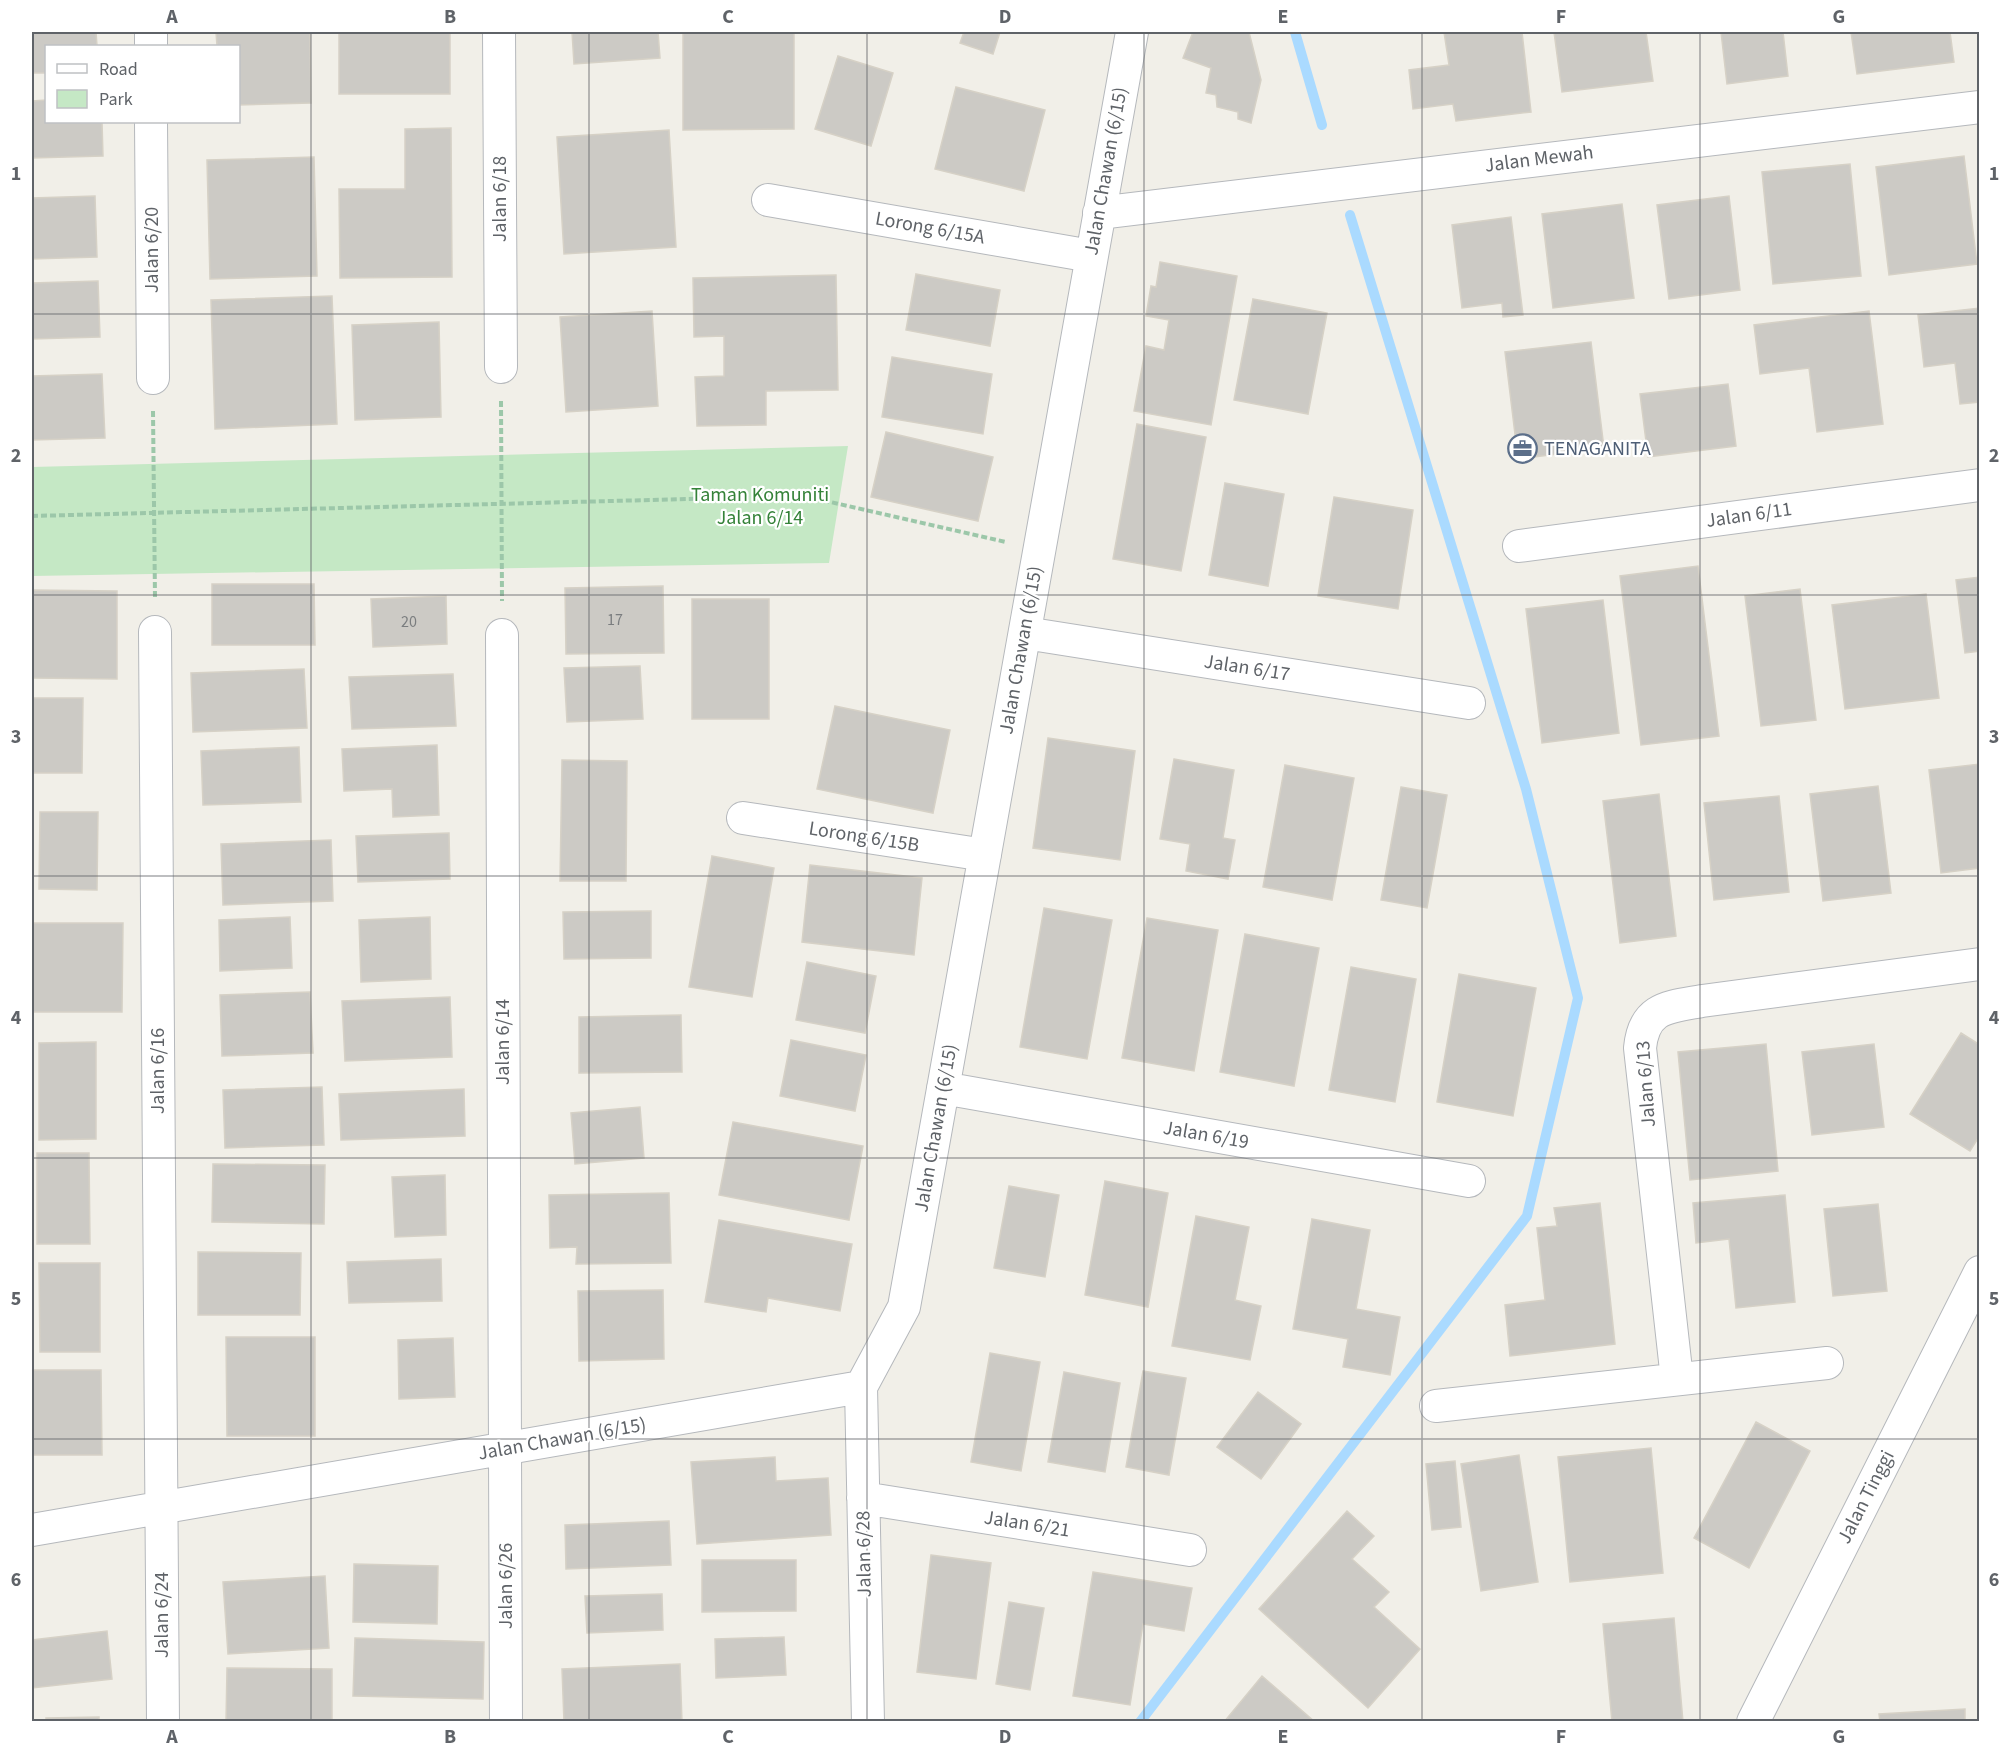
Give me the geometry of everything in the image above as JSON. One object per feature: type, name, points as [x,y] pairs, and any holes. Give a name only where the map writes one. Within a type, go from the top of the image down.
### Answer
[{"type":"street","name":"Jalan 6/18","points":[[499,32],[501,367]]},
{"type":"street","name":"Jalan Chawan (6/15)","points":[[32,1530],[861,1387],[904,1307],[1132,32]]},
{"type":"street","name":"Jalan Mewah","points":[[1099,213],[1980,107]]},
{"type":"street","name":"Jalan 6/20","points":[[151,123],[153,378]]},
{"type":"street","name":"Lorong 6/15A","points":[[768,200],[1091,256]]},
{"type":"street","name":"Jalan 6/11","points":[[1519,546],[1980,485]]},
{"type":"street","name":"Jalan 6/16","points":[[155,632],[162,1509]]},
{"type":"street","name":"Jalan 6/17","points":[[1024,633],[1469,703]]},
{"type":"street","name":"Jalan 6/14","points":[[502,635],[505,1450]]},
{"type":"street","name":"Lorong 6/15B","points":[[743,818],[985,855]]},
{"type":"street","name":"Jalan 6/13","points":[[1677,1379],[1640,1048],[1647,1021],[1658,1011],[1671,1006],[1980,964]]},
{"type":"street","name":"Jalan 6/19","points":[[944,1088],[1469,1181]]},
{"type":"street","name":"Jalan Tinggi","points":[[1754,1722],[1980,1272]]},
{"type":"street","points":[[1436,1406],[1827,1363]]},
{"type":"street","name":"Jalan 6/28","points":[[861,1387],[868,1722]]},
{"type":"street","name":"Jalan 6/26","points":[[505,1450],[506,1722]]},
{"type":"street","name":"Jalan 6/21","points":[[863,1498],[1190,1550]]},
{"type":"street","name":"Jalan 6/24","points":[[162,1509],[163,1722]]},
{"type":"path","points":[[501,367],[502,635]]},
{"type":"path","points":[[153,378],[155,632]]},
{"type":"path","points":[[32,516],[804,496],[1009,543]]},
{"type":"green space","name":"Taman Komuniti Jalan 6/14","points":[[848,446],[829,563],[32,576],[32,467]]},
{"type":"building","points":[[32,32],[96,32],[97,45],[45,45],[45,73],[32,73]]},
{"type":"building","points":[[216,32],[310,32],[311,103],[240,105],[240,45],[217,45]]},
{"type":"building","points":[[339,32],[450,32],[450,94],[339,94]]},
{"type":"building","points":[[572,32],[658,32],[660,58],[574,64]]},
{"type":"building","points":[[683,32],[794,32],[794,129],[683,130]]},
{"type":"building","points":[[964,32],[1000,32],[993,54],[960,43]]},
{"type":"building","points":[[1193,32],[1249,32],[1261,80],[1251,123],[1238,119],[1238,112],[1217,107],[1216,95],[1206,93],[1211,68],[1183,58]]},
{"type":"building","points":[[1444,32],[1522,32],[1531,112],[1456,121],[1453,104],[1413,109],[1409,70],[1449,65]]},
{"type":"building","points":[[1554,32],[1646,32],[1653,81],[1562,92]]},
{"type":"building","points":[[1721,32],[1783,32],[1788,76],[1727,84]]},
{"type":"building","points":[[1851,32],[1950,32],[1954,62],[1857,74]]},
{"type":"building","points":[[838,56],[893,73],[871,146],[815,129]]},
{"type":"building","points":[[956,87],[1045,110],[1024,191],[935,169]]},
{"type":"building","points":[[45,100],[45,123],[102,123],[103,156],[32,158],[32,101]]},
{"type":"building","points":[[451,128],[452,277],[340,278],[339,189],[405,189],[405,129]]},
{"type":"building","points":[[669,130],[676,247],[564,254],[557,137]]},
{"type":"building","points":[[1964,156],[1977,264],[1889,275],[1876,167]]},
{"type":"building","points":[[314,157],[317,276],[210,279],[207,160]]},
{"type":"building","points":[[1850,164],[1861,276],[1773,284],[1762,172]]},
{"type":"building","points":[[95,196],[97,257],[32,259],[32,198]]},
{"type":"building","points":[[1729,196],[1740,290],[1669,299],[1657,205]]},
{"type":"building","points":[[1622,204],[1634,298],[1553,308],[1542,214]]},
{"type":"building","points":[[1511,217],[1523,315],[1503,317],[1502,303],[1462,308],[1452,225]]},
{"type":"building","points":[[1160,262],[1237,276],[1211,425],[1134,411],[1146,346],[1164,350],[1169,320],[1146,316],[1151,286],[1156,287]]},
{"type":"building","points":[[916,274],[1000,290],[990,346],[906,330]]},
{"type":"building","points":[[836,275],[838,390],[766,391],[766,425],[697,426],[695,377],[724,376],[724,336],[694,337],[693,278]]},
{"type":"building","points":[[98,281],[100,337],[32,339],[32,283]]},
{"type":"building","points":[[332,296],[337,424],[215,429],[211,300]]},
{"type":"building","points":[[1253,299],[1327,313],[1308,414],[1234,400]]},
{"type":"building","points":[[1980,308],[1980,402],[1960,404],[1955,363],[1924,367],[1918,315]]},
{"type":"building","points":[[652,311],[658,406],[566,412],[560,317]]},
{"type":"building","points":[[1869,311],[1883,424],[1817,432],[1809,368],[1760,374],[1754,325]]},
{"type":"building","points":[[439,322],[441,417],[355,420],[352,325]]},
{"type":"building","points":[[1591,342],[1604,448],[1518,459],[1505,352]]},
{"type":"building","points":[[892,357],[992,374],[983,434],[882,417]]},
{"type":"building","points":[[102,374],[105,438],[32,440],[32,376]]},
{"type":"building","points":[[1728,384],[1736,446],[1648,457],[1640,394]]},
{"type":"building","points":[[1137,424],[1206,437],[1181,571],[1113,559]]},
{"type":"building","points":[[886,432],[993,457],[978,521],[871,497]]},
{"type":"building","points":[[1225,483],[1284,494],[1268,586],[1209,575]]},
{"type":"building","points":[[1334,497],[1413,510],[1398,609],[1318,596]]},
{"type":"building","points":[[1698,566],[1719,736],[1641,745],[1620,576]]},
{"type":"building","points":[[1980,577],[1980,651],[1965,653],[1956,580]]},
{"type":"building","points":[[212,584],[314,584],[315,645],[212,645]]},
{"type":"building","points":[[663,586],[664,653],[566,654],[565,588]]},
{"type":"building","points":[[1800,589],[1816,720],[1761,726],[1745,596]]},
{"type":"building","points":[[32,590],[117,591],[117,679],[32,678]]},
{"type":"building","points":[[1926,594],[1939,698],[1845,709],[1832,605]]},
{"type":"building","points":[[446,596],[447,644],[373,647],[371,599]]},
{"type":"building","points":[[692,599],[769,599],[769,719],[692,719]]},
{"type":"building","points":[[1603,600],[1619,733],[1542,743],[1526,609]]},
{"type":"building","points":[[640,666],[643,719],[567,722],[564,668]]},
{"type":"building","points":[[304,669],[307,728],[193,732],[191,673]]},
{"type":"building","points":[[453,674],[456,726],[352,729],[349,677]]},
{"type":"building","points":[[32,698],[83,698],[82,773],[32,773]]},
{"type":"building","points":[[835,706],[950,730],[933,813],[817,789]]},
{"type":"building","points":[[1048,738],[1135,751],[1120,860],[1033,848]]},
{"type":"building","points":[[437,745],[439,815],[393,817],[392,789],[344,791],[342,749]]},
{"type":"building","points":[[299,747],[301,802],[203,805],[201,751]]},
{"type":"building","points":[[1174,759],[1234,770],[1223,838],[1235,840],[1228,879],[1186,871],[1190,844],[1160,839]]},
{"type":"building","points":[[562,760],[627,761],[626,881],[560,881]]},
{"type":"building","points":[[1980,764],[1980,868],[1941,873],[1929,770]]},
{"type":"building","points":[[1285,765],[1354,778],[1332,900],[1263,887]]},
{"type":"building","points":[[1878,786],[1891,893],[1823,901],[1810,794]]},
{"type":"building","points":[[1401,787],[1447,795],[1427,908],[1381,900]]},
{"type":"building","points":[[1659,794],[1676,936],[1620,943],[1603,801]]},
{"type":"building","points":[[1779,796],[1789,892],[1714,900],[1704,803]]},
{"type":"building","points":[[40,812],[98,812],[97,890],[39,889]]},
{"type":"building","points":[[449,833],[450,879],[358,882],[356,836]]},
{"type":"building","points":[[331,840],[333,901],[223,905],[221,844]]},
{"type":"building","points":[[712,856],[774,868],[752,997],[689,987]]},
{"type":"building","points":[[810,865],[922,878],[914,955],[802,942]]},
{"type":"building","points":[[1044,908],[1112,920],[1087,1059],[1020,1047]]},
{"type":"building","points":[[651,911],[651,958],[564,959],[563,912]]},
{"type":"building","points":[[290,917],[292,968],[220,971],[219,920]]},
{"type":"building","points":[[430,917],[431,979],[361,982],[359,920]]},
{"type":"building","points":[[1147,918],[1218,930],[1194,1071],[1122,1058]]},
{"type":"building","points":[[32,923],[123,923],[122,1012],[32,1012]]},
{"type":"building","points":[[1245,934],[1319,948],[1294,1086],[1220,1072]]},
{"type":"building","points":[[807,962],[876,976],[865,1033],[796,1020]]},
{"type":"building","points":[[1351,967],[1416,979],[1395,1102],[1329,1090]]},
{"type":"building","points":[[1459,974],[1536,988],[1513,1116],[1437,1102]]},
{"type":"building","points":[[310,992],[313,1053],[222,1056],[220,995]]},
{"type":"building","points":[[450,997],[452,1057],[345,1061],[342,1001]]},
{"type":"building","points":[[681,1015],[682,1072],[579,1073],[579,1017]]},
{"type":"building","points":[[1961,1033],[1980,1045],[1980,1135],[1970,1151],[1910,1114]]},
{"type":"building","points":[[791,1040],[866,1055],[855,1111],[780,1096]]},
{"type":"building","points":[[96,1042],[96,1139],[39,1140],[39,1043]]},
{"type":"building","points":[[1766,1044],[1778,1171],[1690,1180],[1678,1052]]},
{"type":"building","points":[[1874,1044],[1884,1127],[1812,1135],[1802,1052]]},
{"type":"building","points":[[322,1087],[324,1145],[225,1148],[223,1090]]},
{"type":"building","points":[[464,1089],[465,1136],[341,1140],[339,1094]]},
{"type":"building","points":[[640,1107],[644,1158],[575,1164],[571,1113]]},
{"type":"building","points":[[733,1122],[863,1146],[849,1220],[719,1195]]},
{"type":"building","points":[[37,1153],[89,1153],[90,1244],[37,1244]]},
{"type":"building","points":[[213,1164],[325,1165],[324,1224],[212,1222]]},
{"type":"building","points":[[445,1175],[446,1235],[395,1237],[392,1177]]},
{"type":"building","points":[[1105,1181],[1168,1193],[1148,1307],[1085,1295]]},
{"type":"building","points":[[1009,1186],[1059,1195],[1045,1277],[994,1268]]},
{"type":"building","points":[[669,1193],[671,1263],[576,1264],[577,1247],[550,1248],[549,1195]]},
{"type":"building","points":[[1785,1195],[1795,1302],[1736,1308],[1729,1239],[1696,1243],[1693,1203]]},
{"type":"building","points":[[1600,1203],[1615,1344],[1510,1356],[1505,1305],[1545,1300],[1537,1228],[1557,1226],[1554,1208]]},
{"type":"building","points":[[1878,1204],[1887,1291],[1833,1296],[1824,1209]]},
{"type":"building","points":[[1196,1216],[1249,1227],[1235,1300],[1261,1306],[1250,1360],[1172,1346]]},
{"type":"building","points":[[1312,1219],[1370,1230],[1356,1309],[1400,1317],[1390,1375],[1343,1367],[1348,1339],[1293,1329]]},
{"type":"building","points":[[719,1220],[852,1244],[840,1311],[768,1298],[766,1312],[705,1302]]},
{"type":"building","points":[[198,1252],[301,1253],[300,1315],[198,1315]]},
{"type":"building","points":[[441,1259],[442,1301],[349,1303],[347,1262]]},
{"type":"building","points":[[39,1263],[100,1263],[100,1352],[40,1352]]},
{"type":"building","points":[[663,1290],[664,1359],[579,1361],[578,1291]]},
{"type":"building","points":[[226,1337],[315,1337],[315,1436],[227,1436]]},
{"type":"building","points":[[453,1338],[455,1397],[399,1399],[398,1340]]},
{"type":"building","points":[[990,1353],[1040,1362],[1021,1471],[971,1462]]},
{"type":"building","points":[[32,1370],[101,1370],[102,1455],[32,1455]]},
{"type":"building","points":[[1143,1371],[1186,1378],[1169,1475],[1126,1467]]},
{"type":"building","points":[[1064,1372],[1120,1383],[1105,1472],[1048,1462]]},
{"type":"building","points":[[1258,1392],[1301,1424],[1261,1479],[1217,1447]]},
{"type":"building","points":[[1756,1422],[1810,1451],[1749,1568],[1694,1538]]},
{"type":"building","points":[[1651,1448],[1663,1573],[1570,1582],[1558,1457]]},
{"type":"building","points":[[1519,1455],[1538,1582],[1481,1591],[1461,1464]]},
{"type":"building","points":[[775,1457],[776,1481],[828,1478],[831,1535],[697,1544],[691,1462]]},
{"type":"building","points":[[1455,1461],[1461,1527],[1432,1530],[1426,1464]]},
{"type":"building","points":[[1347,1511],[1374,1536],[1352,1559],[1389,1592],[1374,1607],[1420,1649],[1368,1708],[1259,1609]]},
{"type":"building","points":[[669,1521],[671,1565],[566,1569],[565,1525]]},
{"type":"building","points":[[931,1555],[991,1563],[976,1679],[917,1672]]},
{"type":"building","points":[[702,1560],[796,1560],[796,1611],[702,1612]]},
{"type":"building","points":[[354,1564],[438,1566],[437,1624],[353,1622]]},
{"type":"building","points":[[1093,1572],[1192,1588],[1184,1631],[1143,1624],[1130,1705],[1073,1696]]},
{"type":"building","points":[[325,1576],[329,1648],[228,1654],[223,1582]]},
{"type":"building","points":[[662,1594],[663,1630],[587,1633],[585,1596]]},
{"type":"building","points":[[1009,1602],[1044,1608],[1030,1690],[996,1684]]},
{"type":"building","points":[[1674,1618],[1683,1722],[1612,1722],[1603,1624]]},
{"type":"building","points":[[107,1631],[112,1679],[32,1688],[32,1640]]},
{"type":"building","points":[[784,1637],[786,1675],[716,1678],[715,1639]]},
{"type":"building","points":[[355,1638],[484,1642],[483,1699],[353,1696]]},
{"type":"building","points":[[680,1664],[682,1722],[564,1722],[562,1669]]},
{"type":"building","points":[[227,1668],[332,1669],[332,1722],[226,1722]]},
{"type":"building","points":[[1262,1676],[1315,1722],[1224,1722]]},
{"type":"building","points":[[1965,1709],[1965,1722],[1880,1722],[1879,1714]]},
{"type":"building","points":[[99,1717],[99,1722],[46,1722],[46,1718]]},
{"type":"waterway","points":[[1295,32],[1322,125]]},
{"type":"waterway","points":[[1140,1722],[1527,1216],[1578,998],[1526,789],[1350,215]]},
{"type":"place","name":"TENAGANITA","points":[[1523,449]]}]
